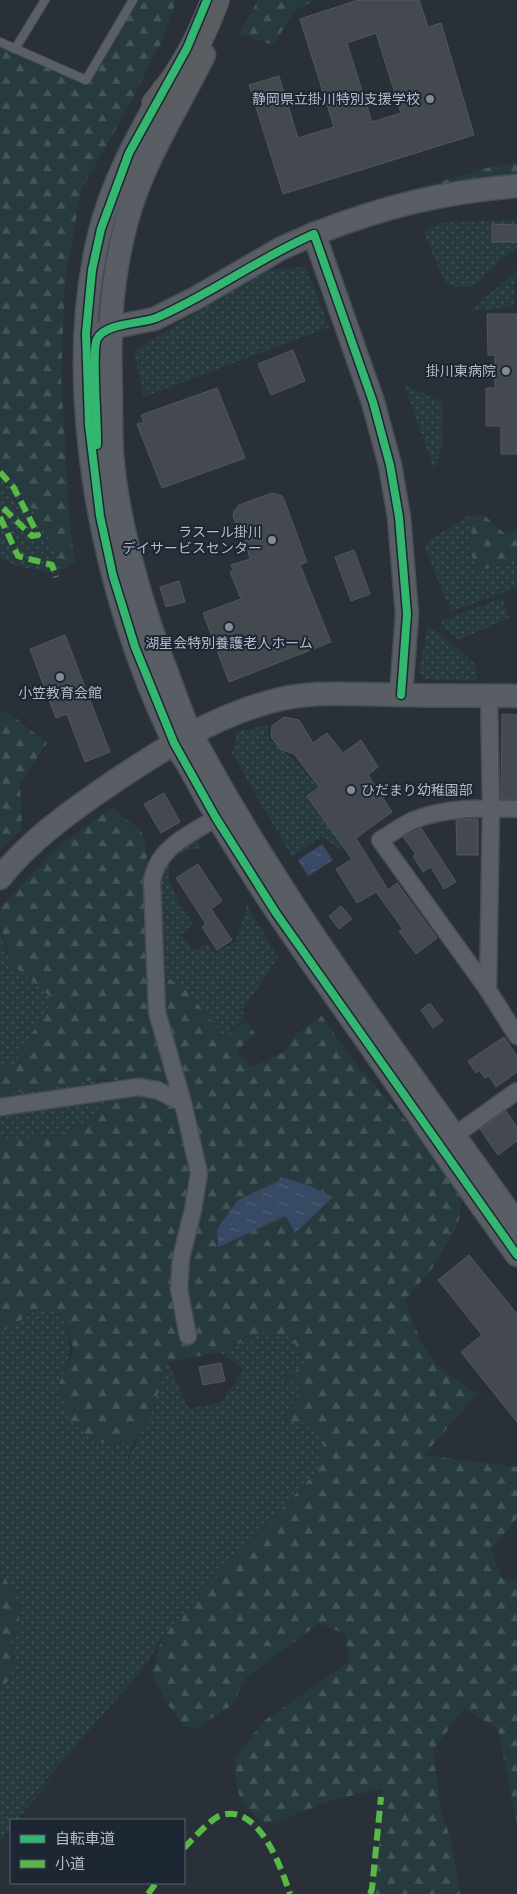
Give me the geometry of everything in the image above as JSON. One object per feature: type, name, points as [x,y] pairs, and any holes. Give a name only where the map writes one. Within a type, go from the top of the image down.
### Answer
[{"type":"highway","points":[[156,104],[178,79],[215,0]]},
{"type":"street","points":[[207,0],[187,48],[129,153],[114,189],[101,229],[88,298],[86,383],[96,484],[116,585],[135,647],[182,738],[216,818],[276,913],[517,1255]]},
{"type":"street","points":[[228,0],[212,39],[172,113],[138,186],[117,259],[109,328],[112,456],[122,512],[182,738],[304,921],[517,1224]]},
{"type":"street","points":[[96,484],[98,422],[96,340],[101,333],[109,328],[154,318],[196,298],[280,249],[357,217],[409,201],[468,190],[517,186]]},
{"type":"street","points":[[314,234],[373,402],[390,465],[398,517],[407,614],[401,696]]},
{"type":"street","points":[[88,298],[96,318],[109,328]]},
{"type":"street","points":[[0,878],[13,861],[46,830],[182,738],[220,719],[269,701],[308,694],[361,692],[401,696],[517,696]]},
{"type":"street","points":[[488,990],[491,808],[489,696]]},
{"type":"street","points":[[517,809],[491,808],[437,812],[412,820],[380,840],[488,990],[517,1036]]},
{"type":"street","points":[[188,1336],[179,1289],[180,1258],[193,1210],[199,1173],[183,1103],[157,1012],[152,882],[153,869],[167,848],[216,818]]},
{"type":"street","points":[[0,1107],[138,1087],[157,1090],[183,1103]]},
{"type":"street","points":[[455,1135],[517,1091]]},
{"type":"lane","points":[[15,49],[45,0]]},
{"type":"lane","points":[[0,42],[86,80],[133,0]]},
{"type":"green space","points":[[133,0],[176,0],[165,35],[131,102],[81,190],[65,281],[61,379],[70,525],[75,562],[65,568],[16,481],[0,463],[0,42],[86,80]]},
{"type":"green space","points":[[258,0],[315,0],[295,11],[273,45],[239,34]]},
{"type":"green space","points":[[517,162],[517,187],[420,196],[418,188],[490,167]]},
{"type":"green space","points":[[517,220],[517,248],[493,267],[474,287],[454,287],[444,281],[423,231],[445,222]]},
{"type":"green space","points":[[306,267],[329,327],[144,397],[134,351],[266,270]]},
{"type":"green space","points":[[517,271],[513,306],[468,312]]},
{"type":"green space","points":[[404,385],[442,401],[442,447],[434,469]]},
{"type":"green space","points":[[0,463],[16,481],[65,568],[57,574],[17,566],[0,558]]},
{"type":"green space","points":[[470,515],[474,540],[470,551],[517,557],[517,587],[451,612],[425,548],[431,539]]},
{"type":"green space","points":[[470,515],[484,515],[506,535],[517,529],[517,557],[501,566],[477,570],[470,551],[473,535],[465,521]]},
{"type":"green space","points":[[502,598],[509,618],[459,640],[444,628],[441,621]]},
{"type":"green space","points":[[428,627],[444,637],[476,665],[477,681],[424,679],[419,671]]},
{"type":"green space","points":[[0,710],[13,716],[47,743],[20,783],[22,828],[0,852]]},
{"type":"green space","points":[[267,725],[269,740],[292,758],[317,786],[307,795],[341,844],[344,852],[321,837],[292,857],[232,753],[237,732]]},
{"type":"green space","points":[[112,808],[141,831],[146,845],[156,970],[187,991],[224,1036],[247,1021],[255,1034],[237,1051],[251,1067],[282,1053],[296,1035],[321,1015],[355,1063],[412,1128],[449,1177],[462,1199],[458,1225],[431,1270],[405,1300],[419,1338],[438,1367],[477,1394],[424,1455],[517,1467],[517,1518],[491,1550],[502,1578],[517,1580],[517,1823],[498,1729],[464,1708],[433,1750],[441,1810],[451,1841],[460,1894],[369,1894],[379,1857],[379,1814],[382,1789],[336,1799],[272,1823],[263,1823],[247,1807],[239,1794],[235,1758],[264,1721],[349,1662],[345,1634],[319,1623],[246,1678],[232,1705],[196,1728],[183,1726],[165,1700],[152,1674],[162,1636],[319,1469],[324,1436],[306,1423],[281,1420],[303,1387],[284,1378],[306,1364],[291,1337],[265,1331],[220,1352],[168,1362],[155,1403],[137,1439],[111,1445],[89,1437],[69,1419],[59,1384],[74,1352],[64,1317],[42,1307],[0,1333],[0,1141],[59,1135],[94,1118],[109,1103],[140,1094],[165,1097],[177,1084],[99,1079],[0,1095],[0,1068],[13,1066],[53,999],[13,965],[0,926],[0,908],[59,845]]},
{"type":"green space","points":[[196,836],[201,849],[190,849],[179,854],[172,861],[169,869],[169,879],[177,899],[193,924],[181,935],[194,951],[207,944],[214,953],[235,942],[247,905],[278,958],[242,1010],[245,1018],[224,1036],[187,991],[156,970],[157,876],[160,858]]},
{"type":"green space","points":[[0,934],[13,965],[53,999],[13,1066],[0,1068]]},
{"type":"green space","points":[[89,1081],[178,1084],[169,1096],[138,1095],[126,1096],[115,1100],[92,1119],[60,1134],[24,1141],[0,1141],[0,1089],[16,1092]]},
{"type":"green space","points":[[42,1307],[64,1317],[70,1353],[63,1374],[68,1417],[89,1437],[111,1445],[133,1441],[126,1464],[155,1403],[168,1362],[189,1409],[222,1402],[244,1369],[220,1352],[265,1331],[291,1337],[307,1364],[303,1387],[281,1420],[306,1423],[324,1436],[319,1469],[162,1636],[147,1664],[17,1813],[66,1762],[18,1819],[10,1819],[10,1828],[0,1842],[0,1686],[14,1667],[12,1642],[18,1625],[12,1588],[0,1571],[0,1333]]},
{"type":"green space","points":[[0,1572],[9,1584],[15,1597],[19,1617],[12,1641],[12,1673],[0,1689]]},
{"type":"water","points":[[322,844],[333,860],[308,876],[298,860]]},
{"type":"water","points":[[285,1178],[310,1186],[333,1197],[295,1233],[286,1216],[218,1247],[217,1229],[238,1200]]},
{"type":"building","name":"静岡県立掛川特別支援学校","points":[[358,0],[419,0],[428,27],[441,23],[474,135],[283,194],[249,85],[279,76],[298,138],[334,127],[300,19]],"holes":[[[376,33],[401,113],[372,122],[347,43]]]},
{"type":"building","points":[[492,224],[517,225],[517,242],[492,242]]},
{"type":"building","name":"掛川東病院","points":[[487,314],[517,314],[517,454],[501,454],[501,426],[486,426],[486,388],[495,388],[495,355],[488,355]]},
{"type":"building","points":[[293,350],[305,381],[271,395],[258,364]]},
{"type":"building","points":[[217,388],[245,458],[162,488],[137,424],[144,422],[141,415]]},
{"type":"building","points":[[272,493],[282,496],[285,502],[307,562],[300,565],[331,642],[229,682],[203,613],[241,599],[230,572],[233,570],[231,565],[250,559],[242,528],[237,527],[233,516],[234,511],[239,505]]},
{"type":"building","points":[[354,550],[370,594],[351,601],[335,557]]},
{"type":"building","points":[[179,581],[185,602],[166,607],[160,587]]},
{"type":"building","name":"小笠教育会館","points":[[65,635],[110,752],[85,762],[67,714],[56,718],[30,649]]},
{"type":"building","points":[[502,714],[517,715],[517,799],[501,799]]},
{"type":"building","points":[[284,717],[299,720],[313,743],[327,733],[343,753],[361,740],[378,767],[368,775],[392,812],[356,838],[388,890],[397,883],[437,938],[416,954],[399,931],[403,929],[376,892],[357,903],[336,869],[352,859],[307,796],[319,787],[294,754],[280,749],[271,737],[272,726]]},
{"type":"building","points":[[164,793],[180,822],[161,833],[144,804]]},
{"type":"building","points":[[478,819],[478,855],[457,855],[456,820]]},
{"type":"building","points":[[421,828],[456,882],[444,889],[431,867],[423,872],[413,856],[416,854],[403,837]]},
{"type":"building","points":[[198,864],[222,901],[211,909],[232,940],[217,950],[202,927],[206,924],[176,878]]},
{"type":"building","points":[[341,906],[352,919],[339,929],[329,916]]},
{"type":"building","points":[[430,1003],[443,1021],[433,1028],[421,1010]]},
{"type":"building","points":[[504,1037],[517,1056],[517,1072],[496,1087],[489,1076],[485,1078],[479,1070],[476,1073],[468,1061]]},
{"type":"building","points":[[506,1111],[517,1127],[517,1141],[498,1155],[480,1129]]},
{"type":"building","points":[[469,1255],[517,1314],[517,1422],[461,1352],[482,1335],[438,1280]]},
{"type":"building","points":[[221,1363],[225,1381],[203,1385],[199,1367]]},
{"type":"marked path","points":[[0,472],[14,488],[38,535],[32,536],[0,505]]},
{"type":"marked path","points":[[0,517],[18,556],[52,565],[56,577]]},
{"type":"marked path","points":[[370,1894],[381,1797]]},
{"type":"marked path","points":[[185,1847],[219,1816],[233,1814],[245,1818],[266,1839],[281,1868],[290,1894]]},
{"type":"marked path","points":[[148,1894],[155,1884]]},
{"type":"cycle path","points":[[207,0],[187,48],[129,153],[101,229],[92,270],[86,333],[89,425],[100,516],[113,576],[135,647],[174,743],[216,818],[276,913],[517,1255]]},
{"type":"cycle path","points":[[97,445],[95,346],[101,334],[115,327],[156,318],[314,234],[373,402],[390,465],[399,517],[407,614],[401,695]]},
{"type":"place","name":"静岡県立掛川特別支援学校","points":[[430,99]]},
{"type":"place","name":"掛川東病院","points":[[506,371]]},
{"type":"place","name":"ラスール掛川 デイサービスセンター","points":[[272,540]]},
{"type":"place","name":"湖星会特別養護老人ホーム","points":[[229,627]]},
{"type":"place","name":"小笠教育会館","points":[[60,677]]},
{"type":"place","name":"ひだまり幼稚園部","points":[[351,790]]}]
